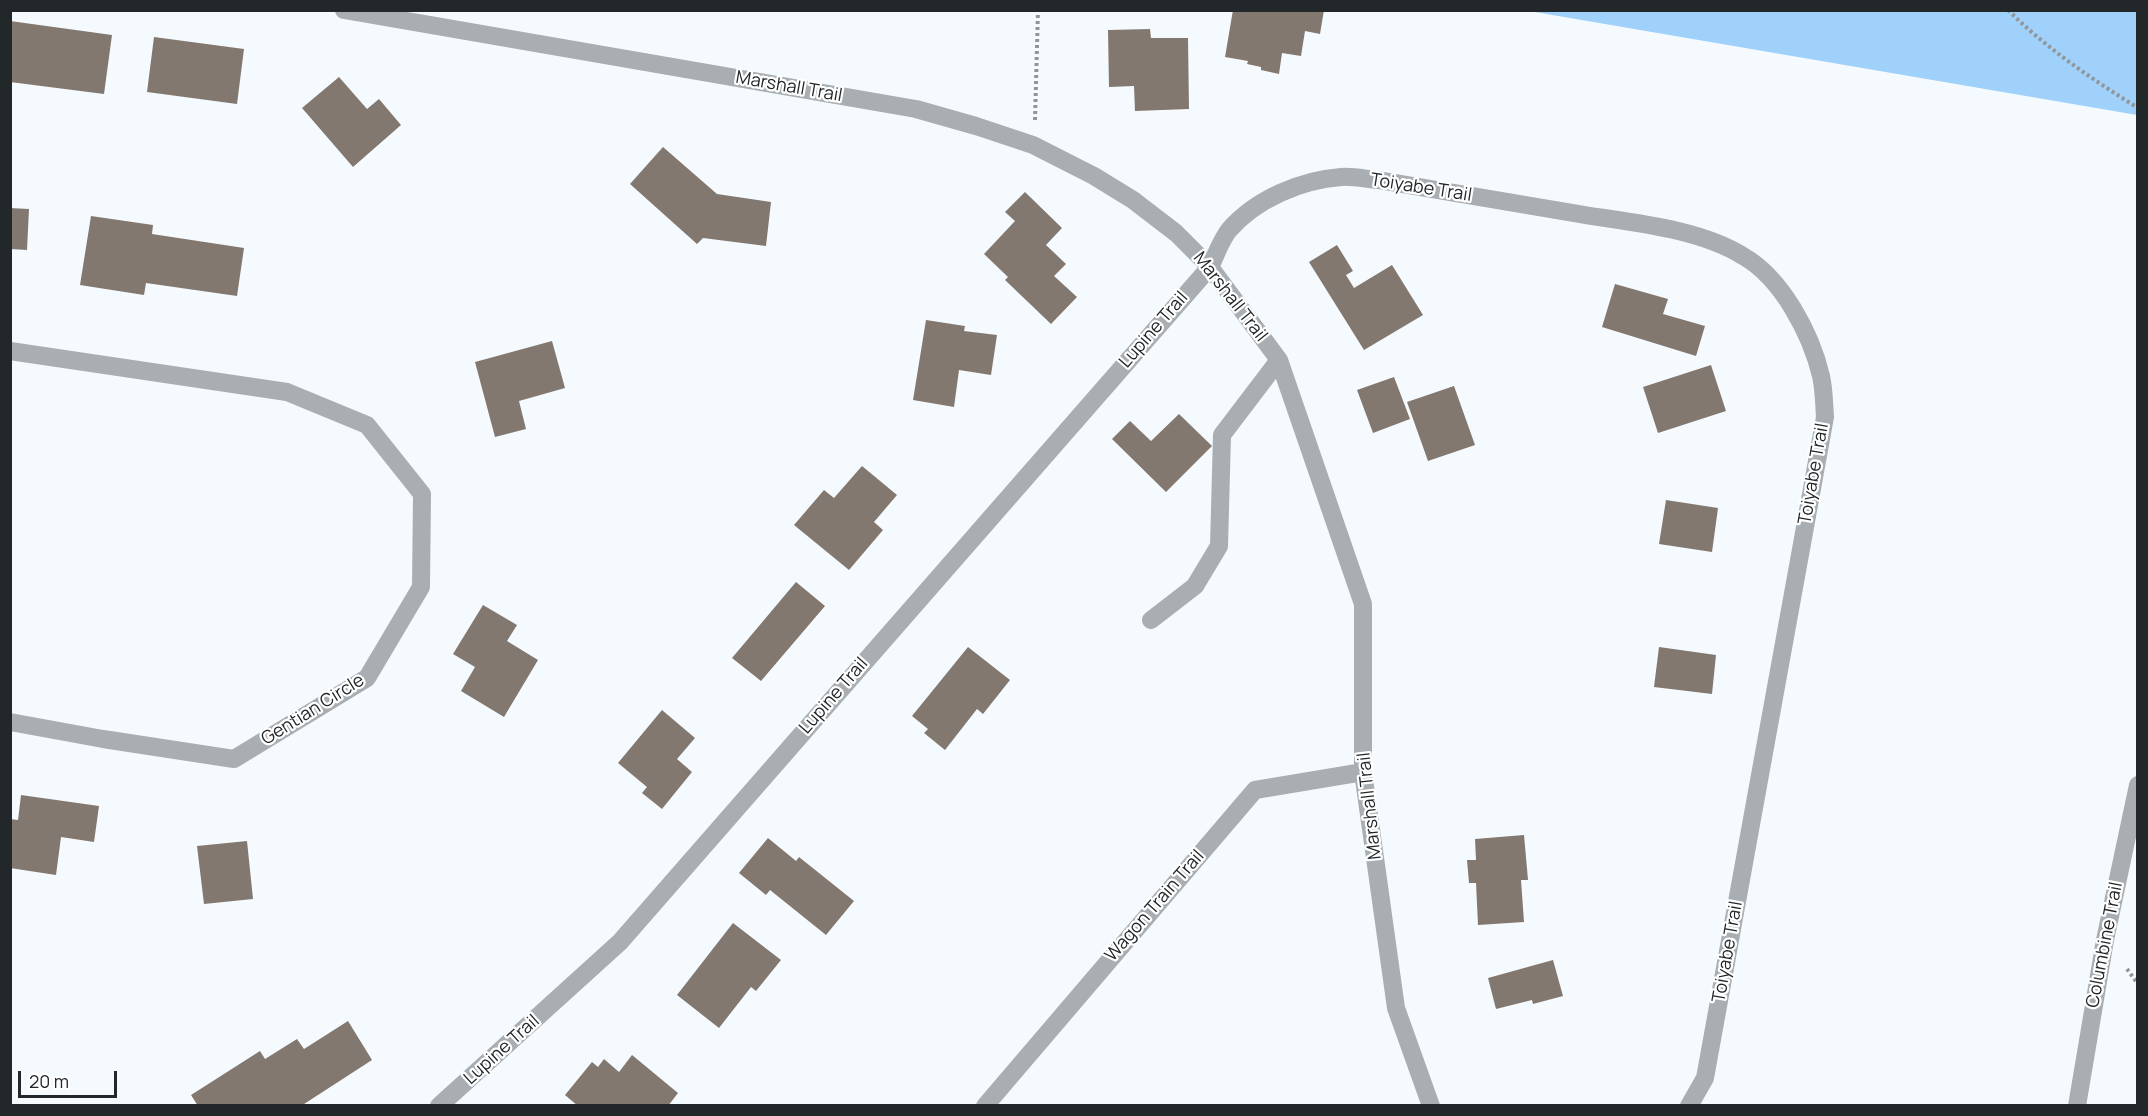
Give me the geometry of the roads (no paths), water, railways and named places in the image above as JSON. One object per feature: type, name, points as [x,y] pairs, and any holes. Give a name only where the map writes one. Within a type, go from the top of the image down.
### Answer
[{"type":"street","name":"Marshall Trail","points":[[344,10],[916,109],[976,126],[1033,145],[1094,176],[1133,200],[1176,233],[1210,267],[1279,360],[1363,604],[1363,772],[1396,1008],[1431,1106]]},
{"type":"street","name":"Toiyabe Trail","points":[[1210,267],[1227,232],[1246,213],[1279,194],[1308,183],[1342,177],[1378,180],[1617,220],[1665,229],[1708,241],[1744,256],[1767,276],[1791,306],[1814,351],[1822,378],[1825,417],[1705,1078],[1689,1106]]},
{"type":"street","name":"Lupine Trail","points":[[439,1106],[620,942],[1210,267]]},
{"type":"street","name":"Gentian Circle","points":[[10,351],[287,392],[367,425],[422,495],[421,587],[367,678],[234,759],[10,722]]},
{"type":"street","points":[[1151,620],[1195,586],[1219,546],[1222,435],[1279,360]]},
{"type":"street","name":"Wagon Train Trail","points":[[985,1106],[999,1098],[1255,790],[1363,772]]},
{"type":"street","name":"Columbine Trail","points":[[2077,1106],[2105,940],[2138,785]]}]
